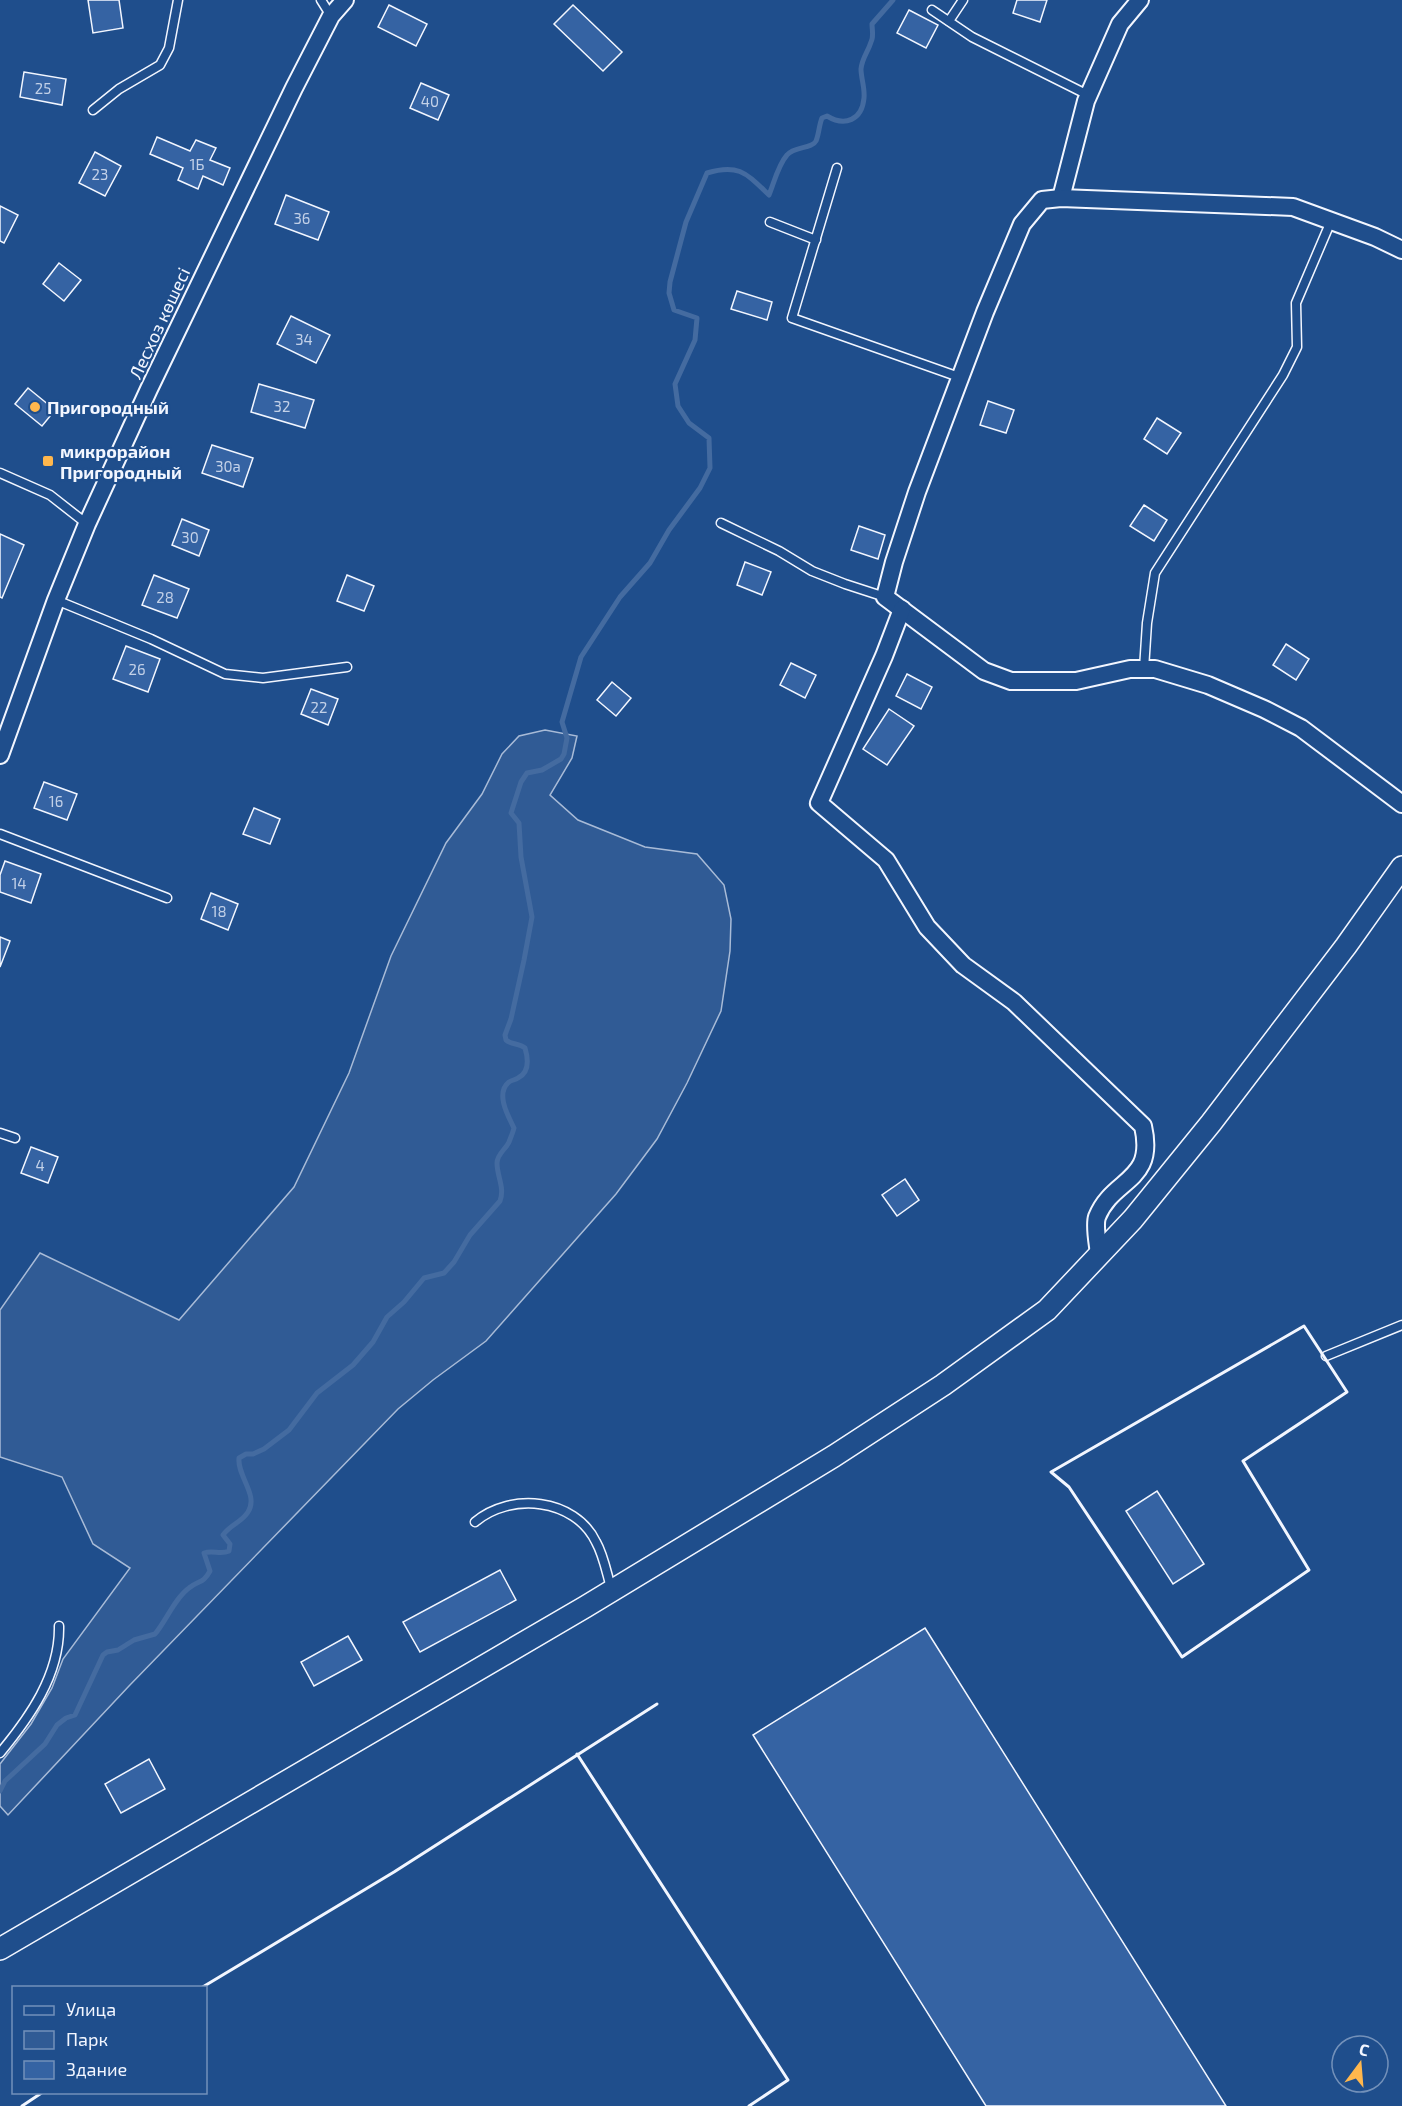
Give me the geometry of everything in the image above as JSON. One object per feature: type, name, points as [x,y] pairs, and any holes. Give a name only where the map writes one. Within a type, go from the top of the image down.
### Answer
[{"type":"street","name":"Лесхоз көшесі","points":[[0,755],[56,600],[87,524],[218,243],[331,16],[345,0]]},
{"type":"street","points":[[1061,198],[1088,95],[1120,24],[1140,0]]},
{"type":"street","points":[[1402,250],[1375,237],[1293,207],[1061,198],[1042,200],[1022,224],[959,377],[917,492],[885,597],[984,671],[1011,681],[1076,681],[1130,669],[1155,669],[1208,686],[1301,728],[1402,804]]},
{"type":"street","points":[[902,609],[884,656],[819,803],[886,860],[927,927],[963,965],[1014,1002],[1143,1126],[1147,1141],[1143,1162],[1134,1177],[1110,1197],[1096,1218],[1099,1254]]},
{"type":"street","points":[[0,1949],[612,1591],[834,1456],[943,1385],[1047,1310],[1133,1219],[1210,1123],[1346,946],[1402,867]]},
{"type":"lane","points":[[93,110],[119,89],[160,65],[169,48],[178,0]]},
{"type":"lane","points":[[321,0],[331,16]]},
{"type":"lane","points":[[949,21],[963,0]]},
{"type":"lane","points":[[932,10],[972,37],[1088,95]]},
{"type":"lane","points":[[837,168],[792,318],[959,377]]},
{"type":"lane","points":[[1144,669],[1147,623],[1155,573],[1292,357],[1297,347],[1296,303],[1331,221]]},
{"type":"lane","points":[[770,222],[816,240]]},
{"type":"lane","points":[[0,473],[50,495],[87,524]]},
{"type":"lane","points":[[721,523],[779,551],[812,571],[885,597]]},
{"type":"lane","points":[[56,600],[151,639],[225,674],[263,678],[347,667]]},
{"type":"lane","points":[[0,834],[167,898]]},
{"type":"lane","points":[[0,1133],[15,1138]]},
{"type":"lane","points":[[1326,1356],[1402,1325]]},
{"type":"lane","points":[[476,1522],[508,1505],[535,1502],[561,1510],[580,1521],[596,1541],[612,1591]]},
{"type":"lane","points":[[0,1753],[17,1733],[45,1688],[54,1660],[59,1626]]},
{"type":"green space","points":[[545,730],[577,736],[572,758],[550,795],[578,820],[645,847],[697,854],[724,885],[731,919],[730,951],[721,1011],[687,1083],[657,1139],[616,1194],[486,1341],[398,1409],[129,1686],[8,1815],[0,1806],[0,1764],[31,1724],[52,1688],[63,1659],[130,1568],[93,1544],[62,1477],[0,1457],[0,1310],[40,1253],[179,1320],[294,1187],[349,1073],[391,956],[446,843],[482,794],[502,754],[519,736]]},
{"type":"building","points":[[88,0],[119,0],[123,28],[93,33]]},
{"type":"building","points":[[1017,0],[1047,0],[1040,22],[1013,13]]},
{"type":"building","points":[[389,5],[427,24],[416,46],[378,27]]},
{"type":"building","points":[[573,5],[622,52],[603,71],[554,24]]},
{"type":"building","points":[[909,10],[938,25],[926,48],[897,33]]},
{"type":"building","points":[[24,72],[66,79],[62,105],[20,97]]},
{"type":"building","points":[[421,83],[449,95],[438,120],[410,108]]},
{"type":"building","points":[[157,137],[190,151],[196,140],[216,148],[210,160],[230,168],[223,185],[203,176],[198,189],[178,180],[183,168],[150,154]]},
{"type":"building","points":[[95,152],[121,166],[105,196],[79,183]]},
{"type":"building","points":[[286,195],[329,212],[318,240],[275,224]]},
{"type":"building","points":[[0,206],[18,215],[4,243],[0,241]]},
{"type":"building","points":[[59,263],[81,280],[64,301],[43,284]]},
{"type":"building","points":[[737,291],[772,302],[767,320],[731,309]]},
{"type":"building","points":[[291,316],[330,335],[316,363],[277,344]]},
{"type":"building","points":[[259,384],[314,400],[305,428],[251,412]]},
{"type":"building","name":"Пригородный","points":[[28,388],[55,410],[42,426],[15,404]]},
{"type":"building","points":[[988,401],[1014,410],[1006,433],[980,425]]},
{"type":"building","points":[[1157,418],[1181,433],[1167,454],[1144,439]]},
{"type":"building","points":[[212,445],[253,458],[243,487],[202,473]]},
{"type":"building","points":[[1144,505],[1167,520],[1154,541],[1130,526]]},
{"type":"building","points":[[182,519],[209,530],[199,556],[172,545]]},
{"type":"building","points":[[859,526],[885,535],[878,559],[851,550]]},
{"type":"building","points":[[0,534],[24,545],[2,598],[0,597]]},
{"type":"building","points":[[745,562],[771,572],[762,595],[737,585]]},
{"type":"building","points":[[154,575],[189,589],[177,618],[142,605]]},
{"type":"building","points":[[347,575],[374,586],[364,611],[337,601]]},
{"type":"building","points":[[1286,644],[1309,659],[1296,680],[1273,665]]},
{"type":"building","points":[[126,646],[160,659],[148,692],[113,679]]},
{"type":"building","points":[[791,663],[816,675],[805,698],[780,685]]},
{"type":"building","points":[[907,674],[932,687],[921,709],[896,696]]},
{"type":"building","points":[[612,682],[631,698],[616,716],[597,700]]},
{"type":"building","points":[[311,689],[338,699],[328,725],[301,714]]},
{"type":"building","points":[[889,709],[914,726],[887,765],[863,749]]},
{"type":"building","points":[[44,782],[77,794],[67,820],[34,808]]},
{"type":"building","points":[[254,808],[280,819],[270,844],[243,834]]},
{"type":"building","points":[[5,861],[41,874],[31,903],[0,892],[0,875]]},
{"type":"building","points":[[211,893],[238,904],[228,930],[201,919]]},
{"type":"building","points":[[0,937],[10,941],[0,967]]},
{"type":"building","points":[[31,1147],[58,1157],[48,1183],[21,1173]]},
{"type":"building","points":[[905,1179],[919,1200],[897,1216],[882,1195]]},
{"type":"building","points":[[1157,1491],[1204,1564],[1173,1584],[1126,1511]]},
{"type":"building","points":[[500,1570],[516,1600],[420,1652],[403,1622]]},
{"type":"building","points":[[925,1628],[1226,2106],[986,2106],[753,1735]]},
{"type":"building","points":[[348,1636],[362,1660],[314,1686],[301,1662]]},
{"type":"building","points":[[149,1759],[165,1789],[121,1813],[105,1784]]},
{"type":"waterway","points":[[0,1791],[5,1781],[45,1744],[57,1725],[75,1715],[103,1655],[118,1650],[134,1640],[155,1634],[184,1592],[203,1580],[210,1571],[204,1553],[229,1551],[230,1544],[223,1535],[248,1512],[251,1506],[239,1458],[264,1449],[289,1430],[317,1393],[353,1365],[373,1342],[387,1317],[404,1302],[424,1278],[444,1273],[454,1262],[470,1235],[500,1201],[502,1191],[497,1160],[509,1142],[514,1128],[504,1105],[503,1092],[509,1082],[525,1072],[527,1060],[525,1048],[508,1042],[505,1035],[511,1019],[532,917],[521,857],[519,823],[511,813],[521,782],[527,773],[542,770],[561,759],[564,754],[567,738],[562,722],[581,657],[620,597],[650,563],[669,530],[700,488],[710,468],[709,438],[689,423],[678,406],[675,384],[695,340],[697,318],[674,310],[669,293],[686,222],[707,173],[727,169],[742,172],[769,195],[779,169],[790,152],[814,144],[822,118],[827,116],[846,121],[860,112],[864,98],[861,69],[872,38],[872,24],[893,0]]},
{"type":"wall","points":[[1304,1326],[1347,1392],[1243,1461],[1309,1570],[1182,1657],[1069,1487],[1051,1472],[1304,1326]]},
{"type":"wall","points":[[204,1986],[394,1872],[657,1704]]},
{"type":"wall","points":[[577,1754],[788,2080],[749,2106]]},
{"type":"wall","points":[[22,2106],[40,2094]]},
{"type":"place","name":"Пригородный","points":[[35,407]]},
{"type":"place","name":"микрорайон Пригородный","points":[[48,461]]}]
